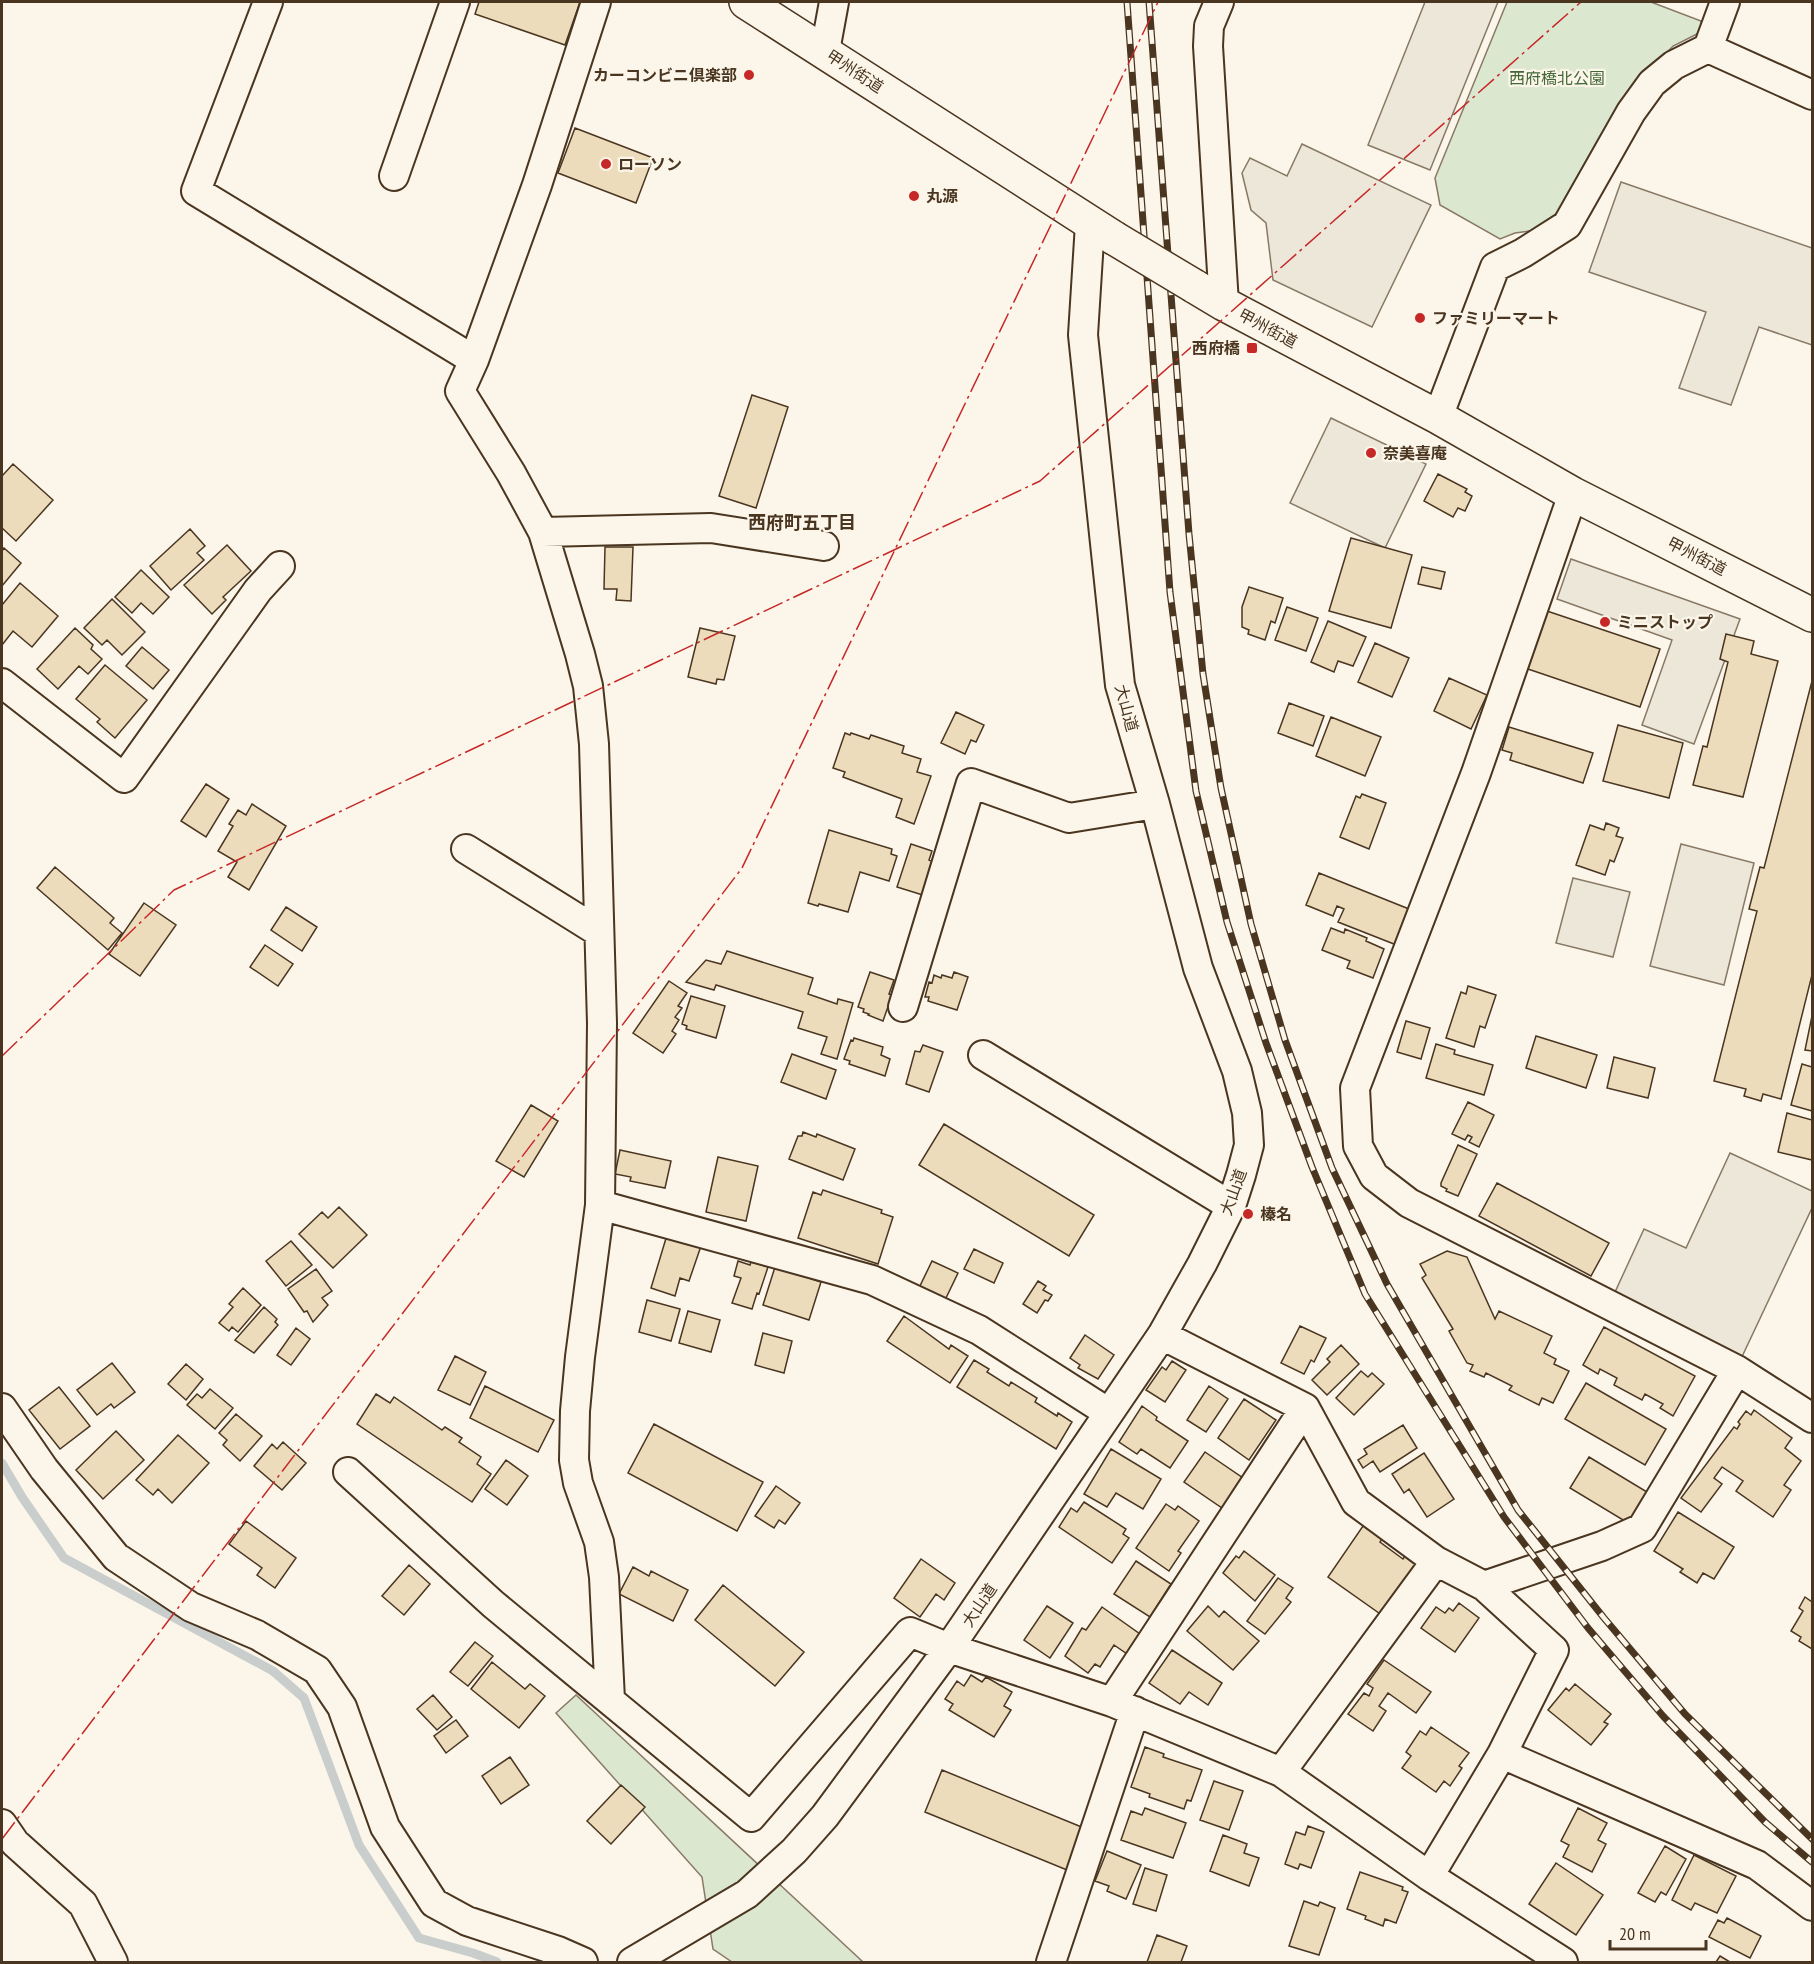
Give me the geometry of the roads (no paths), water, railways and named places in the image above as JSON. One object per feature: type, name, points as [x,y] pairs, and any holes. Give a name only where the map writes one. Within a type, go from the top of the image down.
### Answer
[{"type":"highway","name":"甲州街道","points":[[746,2],[1102,231],[1224,304],[1438,417],[1573,494],[1812,615]]},
{"type":"street","points":[[268,2],[196,191],[474,360]]},
{"type":"street","points":[[394,176],[455,2]]},
{"type":"street","points":[[596,2],[537,185],[474,360],[460,391],[511,473],[543,532],[572,624],[588,686],[594,744],[602,1023],[600,1206],[577,1389],[574,1460],[578,1483],[598,1542],[604,1577],[610,1700]]},
{"type":"street","points":[[825,51],[834,2]]},
{"type":"street","points":[[1219,2],[1209,26],[1208,46],[1224,304]]},
{"type":"street","points":[[1438,417],[1495,267],[1523,253],[1567,225],[1631,112],[1652,83],[1674,64],[1708,48],[1725,2]]},
{"type":"street","points":[[1708,48],[1812,95]]},
{"type":"street","name":"大山道","points":[[633,1962],[747,1894],[794,1851],[825,1816],[949,1648],[1162,1335],[1231,1206],[1249,1145],[1247,1113],[1237,1071],[1198,968],[1155,804],[1120,685],[1083,335],[1102,231]]},
{"type":"street","points":[[1573,494],[1476,773],[1356,1088],[1358,1146],[1374,1176],[1409,1203],[1737,1370],[1812,1418]]},
{"type":"street","points":[[543,532],[711,528],[824,546]]},
{"type":"street","points":[[2,683],[124,778],[258,590],[280,566]]},
{"type":"street","points":[[903,1007],[970,783],[1070,818],[1155,804]]},
{"type":"street","points":[[466,849],[599,932]]},
{"type":"street","points":[[983,1055],[1231,1206]]},
{"type":"street","points":[[600,1206],[872,1280],[979,1330],[1109,1413]]},
{"type":"street","points":[[1162,1335],[1305,1408],[1356,1502],[1436,1561],[1484,1586],[1554,1650],[1502,1754],[1429,1876]]},
{"type":"street","points":[[1484,1586],[1602,1546],[1642,1528],[1737,1370]]},
{"type":"street","points":[[2,1408],[44,1469],[116,1557],[191,1607],[257,1635],[317,1670],[342,1707],[385,1827],[434,1903],[466,1920],[558,1951],[583,1962]]},
{"type":"street","points":[[1051,1962],[1123,1707],[1305,1408]]},
{"type":"street","points":[[348,1472],[493,1604],[751,1817],[910,1632],[949,1648],[1123,1707],[1281,1772],[1429,1876],[1563,1962]]},
{"type":"street","points":[[1281,1772],[1436,1561]]},
{"type":"street","points":[[1502,1754],[1757,1865],[1812,1906]]},
{"type":"street","points":[[2,1824],[15,1843],[82,1904],[113,1962]]},
{"type":"waterway","points":[[2,1463],[22,1497],[64,1558],[273,1671],[304,1698],[359,1845],[419,1938],[497,1962]]},
{"type":"railway","points":[[1127,2],[1170,592],[1196,791],[1227,922],[1266,1043],[1312,1167],[1365,1294],[1504,1517],[1588,1628],[1663,1716],[1765,1822],[1812,1862]]},
{"type":"railway","points":[[1149,2],[1189,534],[1203,674],[1221,788],[1251,924],[1285,1040],[1332,1168],[1387,1284],[1518,1510],[1604,1618],[1685,1714],[1812,1839]]},
{"type":"place","name":"カーコンビニ倶楽部","points":[[749,75]]},
{"type":"place","name":"ローソン","points":[[606,164]]},
{"type":"place","name":"丸源","points":[[914,196]]},
{"type":"place","name":"ファミリーマート","points":[[1420,318]]},
{"type":"place","name":"西府橋","points":[[1252,348]]},
{"type":"place","name":"奈美喜庵","points":[[1371,453]]},
{"type":"place","name":"ミニストップ","points":[[1605,622]]},
{"type":"place","name":"榛名","points":[[1248,1214]]},
{"type":"district","name":"西府町五丁目","points":[[802,523]]},
{"type":"park label","name":"西府橋北公園","points":[[1557,78]]}]
